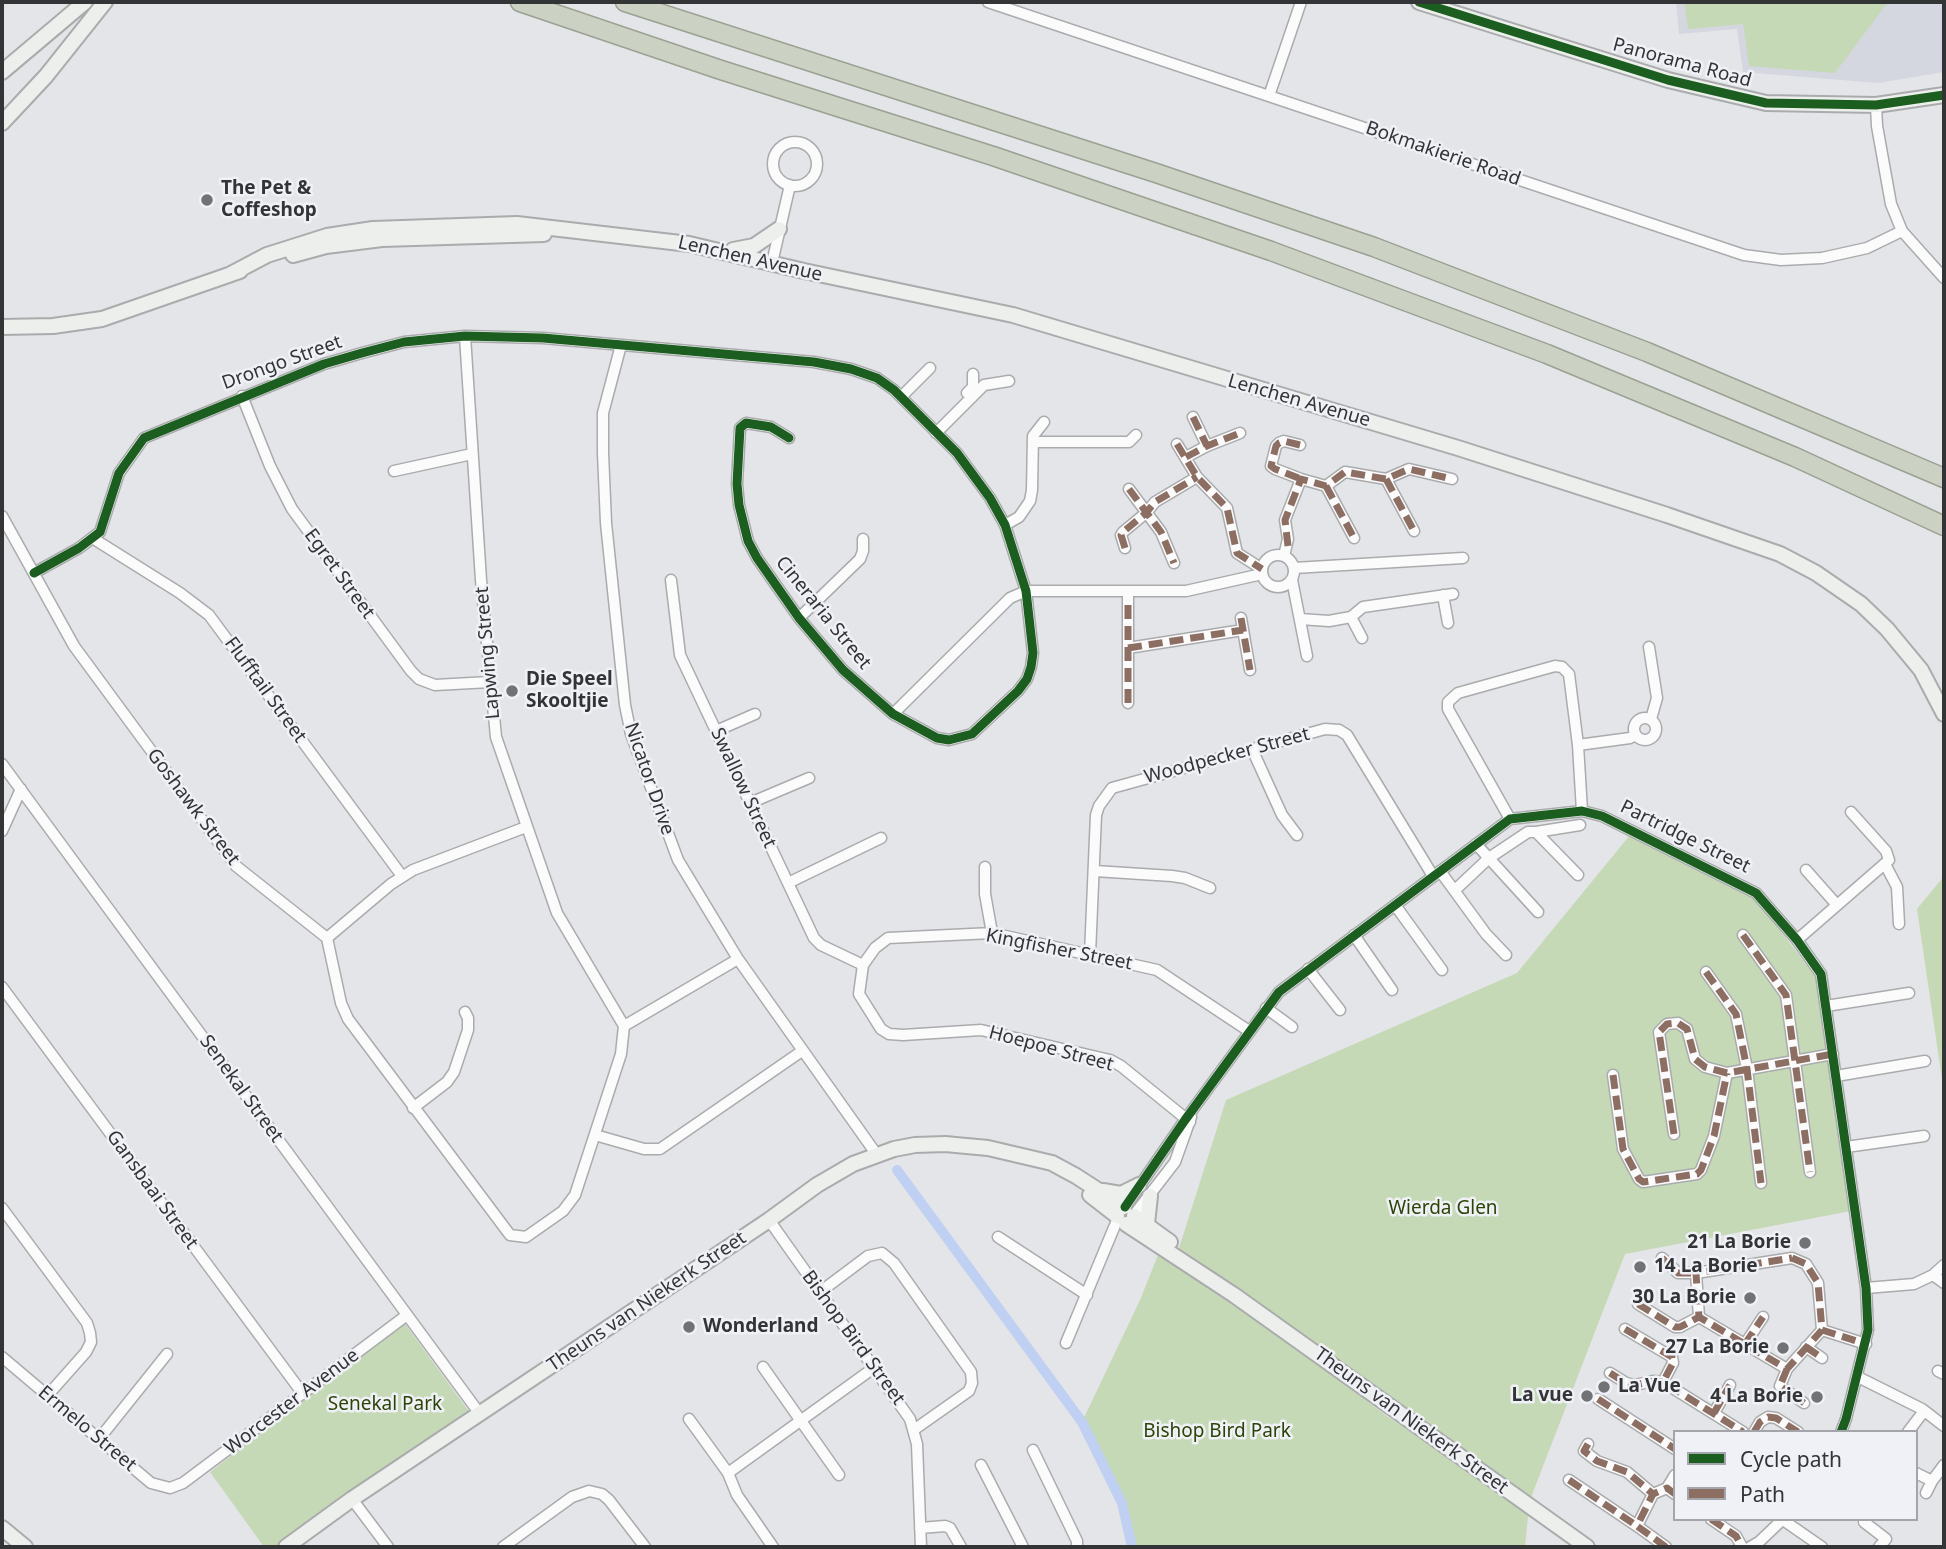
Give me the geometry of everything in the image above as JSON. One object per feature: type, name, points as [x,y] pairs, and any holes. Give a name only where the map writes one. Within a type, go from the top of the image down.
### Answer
[{"type":"highway","points":[[520,2],[722,70],[993,156],[1271,251],[1547,354],[1795,457],[1944,526]]},
{"type":"highway","points":[[625,2],[1374,247],[1647,352],[1944,478]]},
{"type":"main road","points":[[2,72],[85,2]]},
{"type":"main road","points":[[2,123],[46,76],[105,2]]},
{"type":"main road","name":"Panorama Road","points":[[1419,2],[1668,80],[1766,103],[1876,105],[1944,95]]},
{"type":"main road","name":"Lenchen Avenue","points":[[2,327],[53,326],[102,319],[231,274],[255,260],[309,240],[373,229],[517,224],[655,239],[724,251],[1013,315],[1458,448],[1667,514],[1780,554],[1828,580],[1861,604],[1887,629],[1921,670],[1944,714]]},
{"type":"main road","points":[[724,251],[754,246],[779,229]]},
{"type":"main road","name":"Theuns van Niekerk Street","points":[[286,1547],[352,1499],[831,1176],[877,1155],[915,1145],[945,1144],[988,1148],[1062,1167],[1098,1190],[1128,1217],[1234,1295]]},
{"type":"main road","name":"Theuns van Niekerk Street","points":[[1037,1159],[1128,1217],[1587,1547]]},
{"type":"main road","points":[[1098,1190],[1121,1194],[1141,1182]]},
{"type":"main road","points":[[1128,1217],[1153,1193]]},
{"type":"main road","points":[[4,1534],[25,1547]]},
{"type":"street","name":"Bokmakierie Road","points":[[988,2],[1744,255],[1780,260],[1834,256],[1867,248],[1902,230]]},
{"type":"street","points":[[1269,96],[1301,2]]},
{"type":"street","points":[[1876,105],[1877,126],[1891,204],[1902,230],[1944,278]]},
{"type":"street","points":[[798,142],[813,151],[816,168],[807,182],[790,185],[776,176],[773,159],[782,145],[798,142]]},
{"type":"street","points":[[772,263],[790,185]]},
{"type":"street","name":"Drongo Street","points":[[94,539],[104,524],[119,473],[139,442],[151,433],[324,364],[404,342],[465,336],[543,338],[621,345]]},
{"type":"street","name":"Lapwing Street","points":[[465,336],[490,682],[498,746],[561,921],[624,1026]]},
{"type":"street","name":"Cineraria Street","points":[[621,345],[814,362],[839,366],[877,378],[901,397],[975,475],[1005,525],[1026,591],[1033,653],[1027,679],[972,734],[949,740],[937,738],[893,714],[843,670],[767,576],[748,541],[739,505],[737,484],[741,425],[746,423],[771,427],[789,438]]},
{"type":"street","name":"Nicator Drive","points":[[621,345],[605,403],[603,423],[606,523],[625,705],[631,734],[678,860],[738,959],[877,1155]]},
{"type":"street","points":[[901,397],[930,368]]},
{"type":"street","points":[[934,431],[973,387],[973,374]]},
{"type":"street","points":[[934,431],[984,385],[1009,381]]},
{"type":"street","name":"Egret Street","points":[[242,396],[270,466],[292,509],[411,671],[435,685],[490,682]]},
{"type":"street","points":[[1193,417],[1207,446]]},
{"type":"street","points":[[1005,525],[1019,517],[1030,501],[1034,433],[1044,422]]},
{"type":"street","points":[[1186,457],[1240,433]]},
{"type":"street","points":[[1033,442],[1129,442],[1136,435]]},
{"type":"street","points":[[1300,445],[1283,441],[1279,443],[1272,466],[1275,470],[1326,486],[1354,538]]},
{"type":"street","points":[[1177,444],[1197,477],[1227,508],[1237,553],[1262,571],[1267,584],[1272,587],[1284,587],[1292,580]]},
{"type":"street","points":[[394,471],[472,454]]},
{"type":"street","points":[[1326,486],[1345,472],[1386,479],[1412,469],[1452,480]]},
{"type":"street","points":[[1125,548],[1122,533],[1155,502],[1197,477]]},
{"type":"street","points":[[1284,556],[1288,539],[1285,520],[1301,479]]},
{"type":"street","points":[[1386,479],[1414,531]]},
{"type":"street","points":[[1129,489],[1161,532],[1174,563]]},
{"type":"street","name":"Goshawk Street","points":[[2,516],[86,663],[236,866],[327,938]]},
{"type":"street","points":[[34,573],[94,539]]},
{"type":"street","name":"Flufftail Street","points":[[94,539],[180,593],[209,615],[402,876]]},
{"type":"street","points":[[799,618],[860,559],[863,539]]},
{"type":"street","points":[[1262,571],[1264,563],[1272,556],[1284,556],[1292,563],[1292,580],[1307,656]]},
{"type":"street","points":[[1294,568],[1463,558]]},
{"type":"street","points":[[893,714],[1010,598],[1026,591],[1186,591],[1262,571]]},
{"type":"street","name":"Swallow Street","points":[[671,580],[678,645],[817,942],[863,965]]},
{"type":"street","points":[[1128,591],[1128,703]]},
{"type":"street","points":[[1300,619],[1329,621],[1351,617],[1363,607],[1448,595],[1448,622]]},
{"type":"street","points":[[1010,598],[1027,608]]},
{"type":"street","points":[[1351,617],[1362,638]]},
{"type":"street","points":[[1241,618],[1250,670]]},
{"type":"street","points":[[1128,648],[1243,630]]},
{"type":"street","points":[[1649,647],[1657,698],[1651,719]]},
{"type":"street","points":[[1510,819],[1448,709],[1450,698],[1458,693],[1555,666],[1562,667],[1569,674],[1578,745],[1581,811]]},
{"type":"street","points":[[716,731],[755,714]]},
{"type":"street","points":[[1643,718],[1651,719],[1656,726],[1653,737],[1645,740],[1635,735],[1633,727],[1643,718]]},
{"type":"street","name":"Woodpecker Street","points":[[1090,954],[1096,815],[1112,788],[1325,729],[1339,730],[1347,735],[1437,873],[1455,890],[1486,934],[1506,955]]},
{"type":"street","points":[[1578,745],[1635,735]]},
{"type":"street","points":[[1252,749],[1282,815],[1297,835]]},
{"type":"street","name":"Senekal Street","points":[[2,764],[480,1414]]},
{"type":"street","points":[[750,803],[809,778]]},
{"type":"street","points":[[2,831],[21,789]]},
{"type":"street","name":"Partridge Street","points":[[1087,1295],[1110,1239],[1128,1217],[1141,1182],[1279,992],[1510,819],[1581,811],[1602,816],[1748,887],[1797,940],[1821,974],[1866,1288],[1868,1330],[1858,1377],[1842,1430]]},
{"type":"street","points":[[1797,940],[1889,860],[1888,853],[1852,812]]},
{"type":"street","points":[[1455,890],[1489,859],[1528,832],[1580,825]]},
{"type":"street","points":[[526,828],[402,876],[327,938],[344,1011],[504,1230],[517,1237],[526,1237],[562,1211],[575,1195],[621,1054],[624,1026],[738,959]]},
{"type":"street","points":[[1536,832],[1578,875]]},
{"type":"street","points":[[788,883],[881,838]]},
{"type":"street","points":[[1476,844],[1538,912]]},
{"type":"street","points":[[1885,864],[1897,887],[1899,924]]},
{"type":"street","points":[[985,867],[985,894],[992,933]]},
{"type":"street","points":[[1806,870],[1837,905]]},
{"type":"street","points":[[1095,871],[1172,876],[1210,888]]},
{"type":"street","points":[[1395,905],[1442,970]]},
{"type":"street","name":"Kingfisher Street","points":[[863,965],[875,948],[888,939],[992,933],[1149,967],[1164,973],[1249,1031]]},
{"type":"street","points":[[1743,935],[1785,992],[1810,1172]]},
{"type":"street","points":[[1354,936],[1392,990]]},
{"type":"street","name":"Hoepoe Street","points":[[863,965],[859,993],[881,1029],[889,1034],[981,1030],[1110,1060],[1189,1119]]},
{"type":"street","points":[[1308,969],[1340,1010]]},
{"type":"street","points":[[1706,972],[1737,1014],[1761,1183]]},
{"type":"street","name":"Gansbaai Street","points":[[2,987],[303,1394]]},
{"type":"street","points":[[1826,1006],[1909,993]]},
{"type":"street","points":[[1266,1008],[1292,1027]]},
{"type":"street","points":[[413,1108],[447,1082],[454,1072],[467,1030],[468,1018],[465,1012]]},
{"type":"street","points":[[1674,1134],[1659,1032],[1671,1022],[1685,1026],[1695,1059],[1705,1067],[1727,1073],[1833,1054]]},
{"type":"street","points":[[595,1135],[644,1149],[660,1149],[802,1051]]},
{"type":"street","points":[[1836,1076],[1925,1061]]},
{"type":"street","points":[[1613,1075],[1623,1149],[1643,1182],[1699,1172],[1714,1136],[1727,1073]]},
{"type":"street","name":"Partridge Street","points":[[1153,1193],[1175,1162],[1189,1119]]},
{"type":"street","points":[[1846,1147],[1924,1136]]},
{"type":"street","points":[[1141,1182],[1153,1193]]},
{"type":"street","points":[[2,1208],[87,1323],[90,1333],[86,1352],[47,1395]]},
{"type":"street","name":"Bishop Bird Street","points":[[769,1220],[902,1405],[915,1429],[921,1547]]},
{"type":"street","points":[[998,1237],[1087,1295],[1066,1343]]},
{"type":"street","points":[[820,1292],[868,1256],[882,1253],[894,1263],[971,1372],[972,1383],[969,1391],[915,1429]]},
{"type":"street","points":[[1662,1258],[1678,1273],[1696,1273],[1792,1258],[1806,1264],[1818,1283],[1822,1330],[1787,1369],[1780,1386],[1804,1403]]},
{"type":"street","points":[[1866,1288],[1914,1284],[1933,1275],[1944,1265]]},
{"type":"street","points":[[1696,1273],[1699,1317]]},
{"type":"street","points":[[1933,1275],[1944,1283]]},
{"type":"street","points":[[1638,1304],[1675,1327],[1699,1317]]},
{"type":"street","name":"Worcester Avenue","points":[[176,1487],[407,1315]]},
{"type":"street","points":[[1699,1317],[1787,1369]]},
{"type":"street","points":[[1745,1344],[1763,1317]]},
{"type":"street","points":[[1625,1329],[1672,1357],[1673,1363],[1664,1382]]},
{"type":"street","points":[[1822,1330],[1866,1344]]},
{"type":"street","points":[[1806,1347],[1822,1358]]},
{"type":"street","points":[[99,1439],[167,1354]]},
{"type":"street","name":"Ermelo Street","points":[[2,1357],[151,1483],[164,1488],[176,1487]]},
{"type":"street","points":[[762,1367],[839,1475]]},
{"type":"street","points":[[728,1473],[875,1367]]},
{"type":"street","points":[[1610,1373],[1635,1385],[1653,1381],[1664,1382],[1740,1430]]},
{"type":"street","points":[[1858,1377],[1943,1420]]},
{"type":"street","points":[[1714,1413],[1730,1385]]},
{"type":"street","points":[[1598,1399],[1673,1449]]},
{"type":"street","points":[[1910,1430],[1924,1411]]},
{"type":"street","points":[[1755,1430],[1760,1422],[1768,1417],[1776,1418],[1795,1430]]},
{"type":"street","points":[[689,1419],[728,1473],[737,1495],[773,1547]]},
{"type":"street","points":[[1588,1444],[1584,1451],[1597,1461],[1627,1472],[1654,1494],[1671,1491]]},
{"type":"street","points":[[1032,1450],[1077,1541],[1077,1547]]},
{"type":"street","points":[[981,1465],[1023,1547]]},
{"type":"street","points":[[1926,1493],[1944,1465]]},
{"type":"street","points":[[1918,1474],[1932,1480]]},
{"type":"street","points":[[1569,1480],[1666,1547]]},
{"type":"street","points":[[503,1547],[581,1492],[589,1491],[602,1494],[645,1547]]},
{"type":"street","points":[[1637,1526],[1654,1494]]},
{"type":"street","points":[[352,1499],[388,1547]]},
{"type":"street","points":[[1715,1521],[1735,1536],[1742,1547]]},
{"type":"street","points":[[1756,1545],[1781,1521]]},
{"type":"street","points":[[1786,1521],[1822,1547]]},
{"type":"street","points":[[1864,1522],[1886,1538],[1879,1547]]},
{"type":"street","points":[[920,1528],[945,1525],[950,1528],[961,1547]]},
{"type":"shaded area","points":[[1676,2],[1944,2],[1944,72],[1878,83],[1743,72],[1737,29],[1679,34]]},
{"type":"green space","points":[[1684,2],[1888,2],[1835,73],[1749,66],[1743,24],[1688,29]]},
{"type":"green space","name":"Wierda Glen","points":[[1630,835],[1753,895],[1818,980],[1851,1211],[1625,1254],[1530,1500],[1179,1248],[1226,1100],[1517,973]]},
{"type":"green space","points":[[1944,876],[1944,1093],[1917,909]]},
{"type":"green space","name":"Bishop Bird Park","points":[[1160,1250],[1202,1276],[1388,1417],[1529,1506],[1525,1547],[1132,1547],[1122,1503],[1082,1422],[1140,1300]]},
{"type":"green space","name":"Senekal Park","points":[[403,1321],[470,1413],[279,1547],[264,1547],[210,1472]]},
{"type":"waterway","points":[[897,1170],[1082,1422],[1122,1503],[1132,1547]]},
{"type":"marked path","points":[[1193,417],[1207,446]]},
{"type":"marked path","points":[[1186,457],[1240,433]]},
{"type":"marked path","points":[[1300,445],[1284,441],[1279,443],[1271,466],[1301,479]]},
{"type":"marked path","points":[[1177,444],[1197,477],[1227,508],[1237,553],[1262,569]]},
{"type":"marked path","points":[[1288,546],[1285,520],[1301,479],[1326,486],[1345,472],[1386,479],[1409,469],[1452,479]]},
{"type":"marked path","points":[[1125,548],[1121,535],[1123,532],[1155,502],[1197,477]]},
{"type":"marked path","points":[[1386,479],[1414,531]]},
{"type":"marked path","points":[[1326,486],[1354,538]]},
{"type":"marked path","points":[[1129,489],[1161,532],[1174,563]]},
{"type":"marked path","points":[[1128,605],[1128,703]]},
{"type":"marked path","points":[[1241,618],[1250,670]]},
{"type":"marked path","points":[[1128,648],[1243,630]]},
{"type":"marked path","points":[[1743,935],[1786,995],[1810,1172]]},
{"type":"marked path","points":[[1706,972],[1736,1014],[1747,1069],[1761,1183]]},
{"type":"marked path","points":[[1674,1134],[1659,1032],[1667,1024],[1678,1023],[1687,1029],[1695,1059],[1705,1067],[1727,1073],[1833,1054]]},
{"type":"marked path","points":[[1613,1075],[1623,1149],[1643,1182],[1697,1174],[1701,1170],[1714,1136],[1727,1073]]},
{"type":"marked path","points":[[1662,1258],[1678,1273],[1696,1273]]},
{"type":"marked path","points":[[1792,1258],[1806,1264],[1818,1283],[1822,1330],[1787,1369],[1699,1317],[1696,1273],[1792,1258]]},
{"type":"marked path","points":[[1638,1304],[1675,1327],[1699,1317]]},
{"type":"marked path","points":[[1745,1344],[1763,1317]]},
{"type":"marked path","points":[[1625,1329],[1672,1357],[1673,1363],[1663,1382]]},
{"type":"marked path","points":[[1822,1330],[1866,1344]]},
{"type":"marked path","points":[[1806,1347],[1822,1358]]},
{"type":"marked path","points":[[1787,1369],[1780,1386],[1804,1403]]},
{"type":"marked path","points":[[1610,1373],[1635,1385],[1663,1382],[1740,1430]]},
{"type":"marked path","points":[[1714,1413],[1730,1385]]},
{"type":"marked path","points":[[1598,1399],[1673,1448]]},
{"type":"marked path","points":[[1755,1430],[1760,1422],[1768,1417],[1776,1418],[1795,1430]]},
{"type":"marked path","points":[[1588,1444],[1584,1451],[1597,1461],[1627,1472],[1653,1494]]},
{"type":"marked path","points":[[1569,1480],[1637,1526]]},
{"type":"marked path","points":[[1666,1547],[1637,1526],[1653,1494],[1667,1488],[1673,1492]]},
{"type":"marked path","points":[[1714,1521],[1736,1536],[1742,1547]]},
{"type":"cycle path","points":[[1419,2],[1668,80],[1766,103],[1876,105],[1944,95]]},
{"type":"cycle path","points":[[34,573],[79,548],[100,532],[119,473],[144,438],[324,364],[362,353],[404,342],[465,336],[543,338],[814,362],[851,369],[877,378],[894,390],[957,453],[990,498],[1005,525],[1026,591],[1033,653],[1031,667],[1027,679],[1018,691],[972,734],[949,740],[937,738],[893,714],[843,670],[799,618],[757,558],[748,541],[739,505],[737,484],[740,428],[746,423],[771,427],[789,438]]},
{"type":"cycle path","points":[[1125,1207],[1279,992],[1510,819],[1582,811],[1602,816],[1756,893],[1797,940],[1821,974],[1866,1288],[1868,1330],[1842,1430]]},
{"type":"place","name":"The Pet & Coffeshop","points":[[207,200]]},
{"type":"place","name":"Die Speel Skooltjie","points":[[512,691]]},
{"type":"place","name":"21 La Borie","points":[[1805,1243]]},
{"type":"place","name":"14 La Borie","points":[[1640,1267]]},
{"type":"place","name":"30 La Borie","points":[[1750,1298]]},
{"type":"place","name":"Wonderland","points":[[689,1327]]},
{"type":"place","name":"27 La Borie","points":[[1783,1348]]},
{"type":"place","name":"La Vue","points":[[1604,1387]]},
{"type":"place","name":"La vue","points":[[1587,1396]]},
{"type":"place","name":"4 La Borie","points":[[1817,1397]]}]
